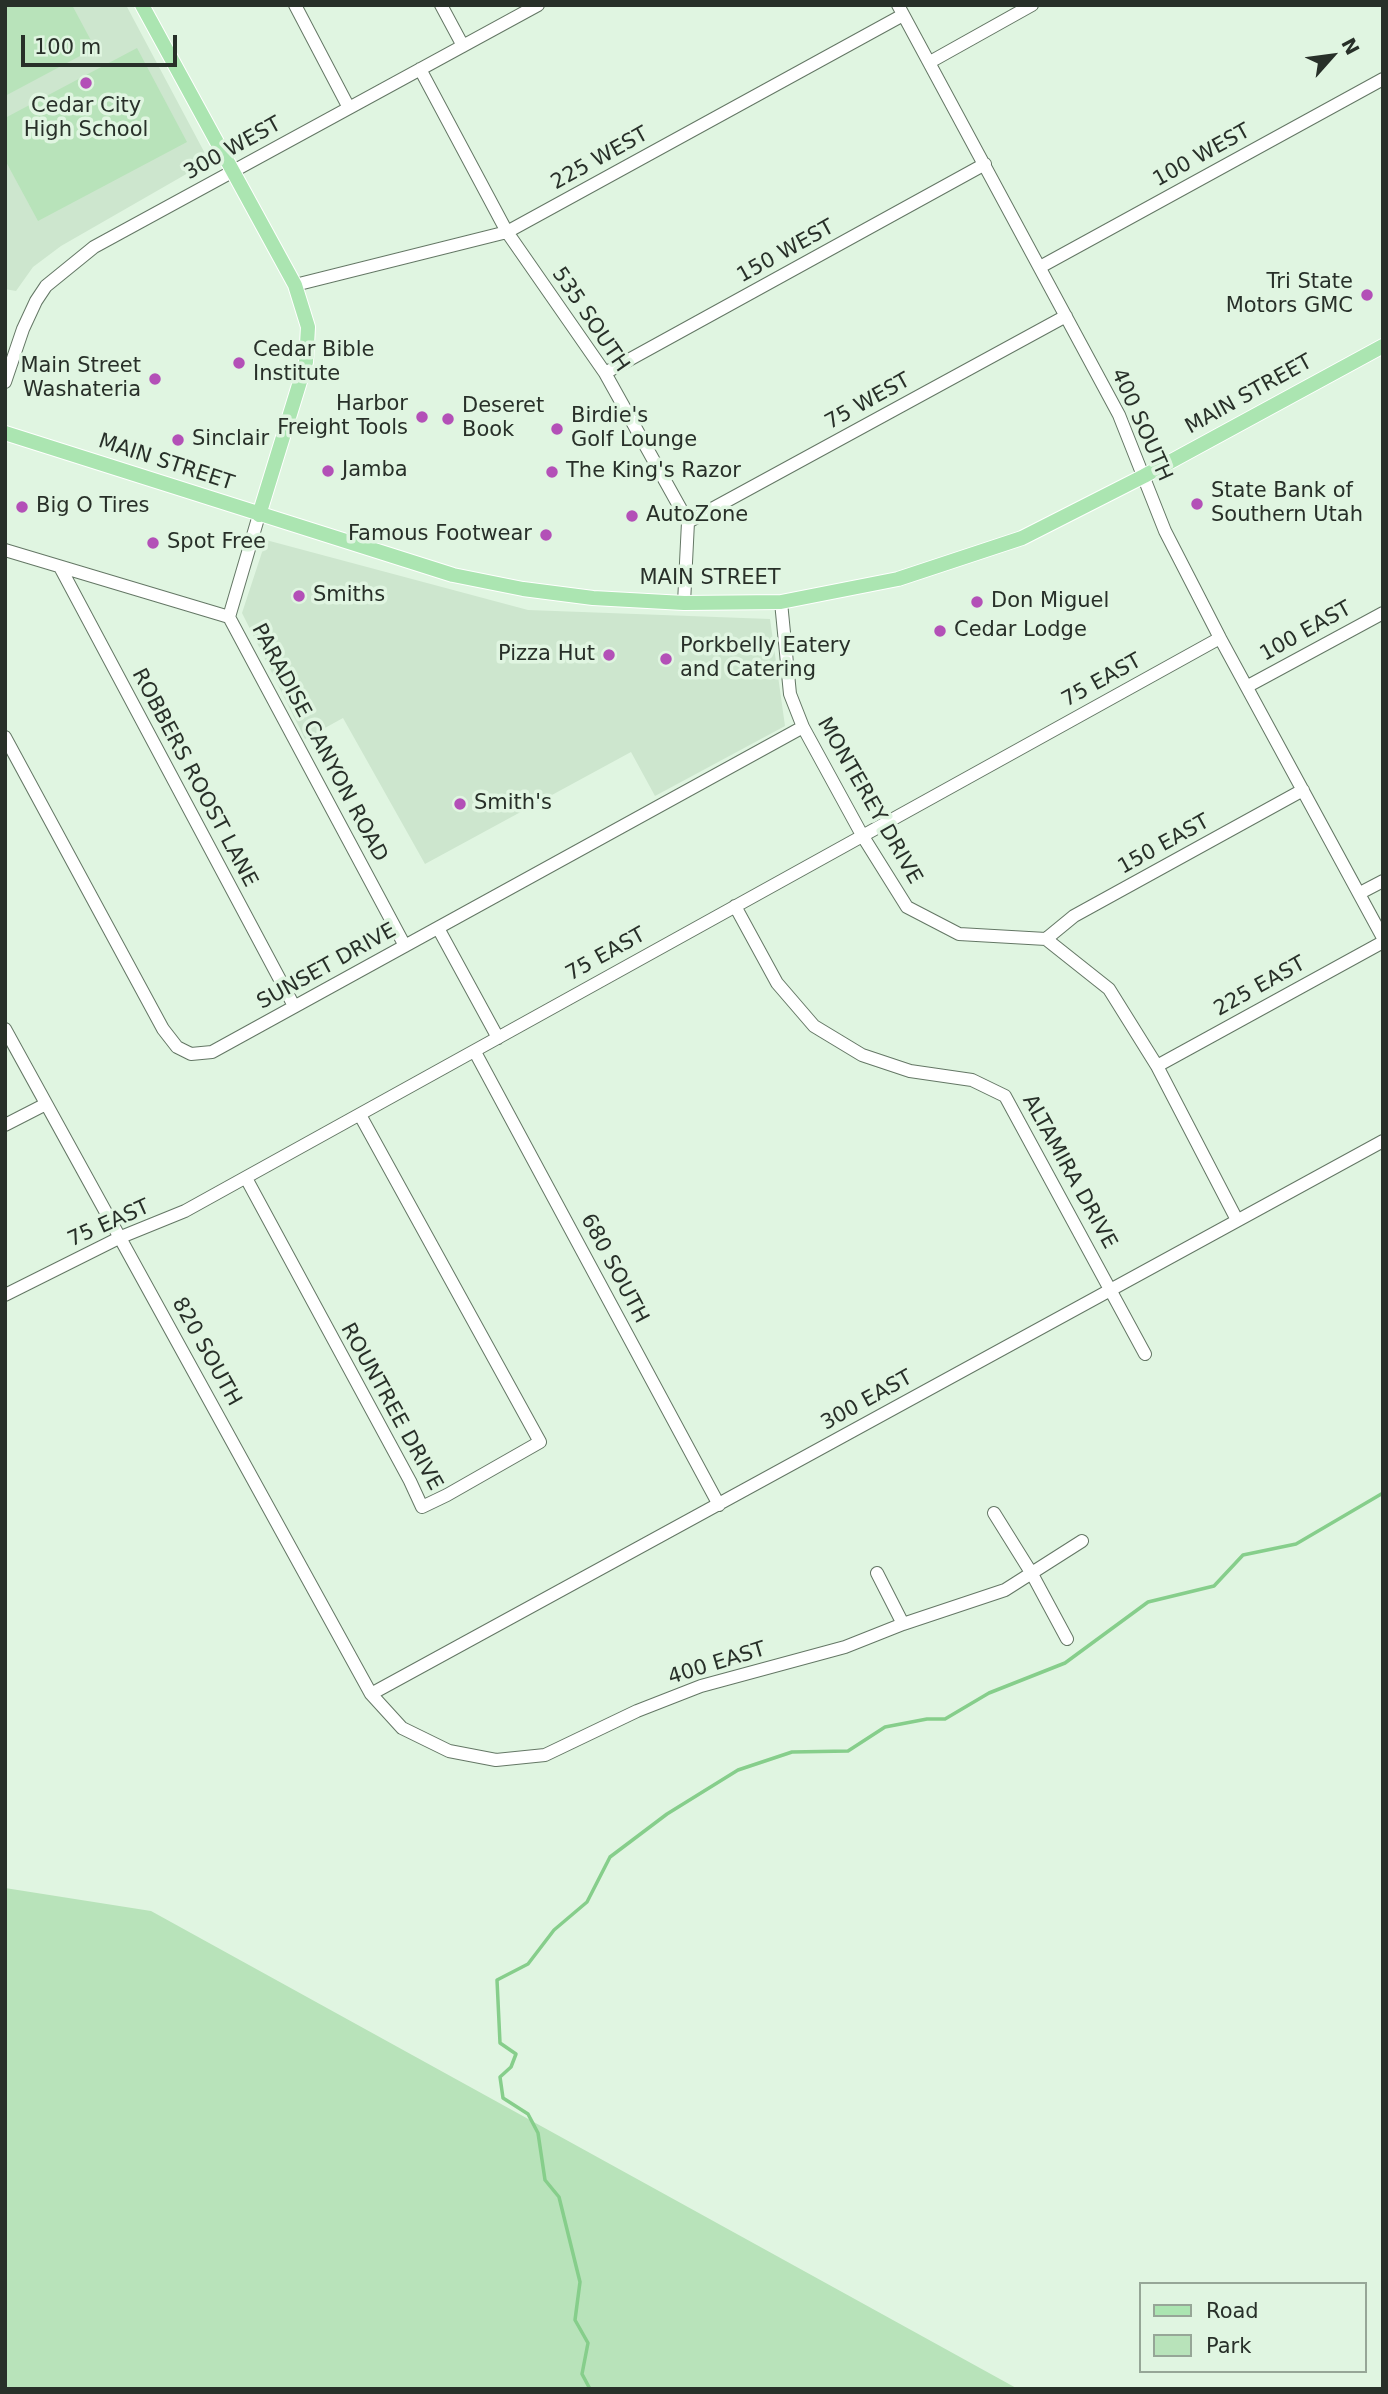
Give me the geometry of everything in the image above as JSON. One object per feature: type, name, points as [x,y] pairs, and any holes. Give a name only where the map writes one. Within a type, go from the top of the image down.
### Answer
[{"type":"main road","points":[[142,5],[295,285],[308,327],[306,362],[259,515]]},
{"type":"main road","name":"MAIN STREET","points":[[5,433],[453,575],[523,589],[582,596],[684,603],[781,602],[898,579],[1022,538],[1144,476],[1383,345]]},
{"type":"street","points":[[295,5],[349,108]]},
{"type":"street","points":[[441,5],[463,46]]},
{"type":"street","name":"300 WEST","points":[[5,382],[23,329],[46,286],[94,247],[538,5]]},
{"type":"street","points":[[930,62],[1032,5]]},
{"type":"street","name":"400 SOUTH","points":[[900,10],[1119,415],[1166,531],[1220,638],[1383,940]]},
{"type":"street","name":"225 WEST","points":[[295,285],[507,232],[900,10]]},
{"type":"street","name":"535 SOUTH","points":[[420,69],[507,232],[605,373],[688,522]]},
{"type":"street","name":"100 WEST","points":[[1040,267],[1383,79]]},
{"type":"street","name":"150 WEST","points":[[605,373],[985,164]]},
{"type":"street","name":"75 WEST","points":[[688,522],[1066,316]]},
{"type":"street","points":[[229,617],[259,515]]},
{"type":"street","points":[[684,603],[688,522]]},
{"type":"street","name":"PARADISE CANYON ROAD","points":[[5,550],[229,617],[405,946]]},
{"type":"street","name":"ROBBERS ROOST LANE","points":[[60,567],[294,1006]]},
{"type":"street","name":"MONTEREY DRIVE","points":[[781,602],[790,694],[803,727],[907,907],[959,934],[1046,939]]},
{"type":"street","name":"100 EAST","points":[[1248,686],[1383,612]]},
{"type":"street","name":"75 EAST","points":[[5,1295],[121,1237],[185,1211],[1220,638]]},
{"type":"street","name":"SUNSET DRIVE","points":[[5,737],[163,1029],[177,1047],[191,1054],[212,1052],[803,727]]},
{"type":"street","name":"150 EAST","points":[[1046,939],[1074,916],[1303,790]]},
{"type":"street","points":[[1360,894],[1383,881]]},
{"type":"street","name":"ALTAMIRA DRIVE","points":[[735,906],[777,983],[814,1026],[862,1055],[910,1071],[972,1080],[1005,1096],[1145,1354]]},
{"type":"street","points":[[438,928],[498,1038]]},
{"type":"street","points":[[1046,939],[1108,989],[1157,1066],[1237,1220]]},
{"type":"street","name":"225 EAST","points":[[1157,1066],[1383,940]]},
{"type":"street","name":"820 SOUTH","points":[[5,1029],[371,1694]]},
{"type":"street","name":"680 SOUTH","points":[[475,1052],[719,1504]]},
{"type":"street","points":[[5,1125],[46,1104]]},
{"type":"street","name":"ROUNTREE DRIVE","points":[[246,1178],[422,1507],[447,1495],[540,1442],[360,1115]]},
{"type":"street","name":"300 EAST","points":[[371,1694],[1383,1141]]},
{"type":"street","points":[[994,1513],[1032,1574],[1067,1639]]},
{"type":"street","name":"400 EAST","points":[[371,1694],[402,1728],[449,1751],[496,1760],[545,1755],[637,1711],[701,1686],[845,1647],[903,1624],[1005,1590],[1082,1541]]},
{"type":"street","points":[[877,1573],[903,1624]]},
{"type":"shaded area","name":"Cedar City High School","points":[[5,5],[126,5],[209,161],[61,246],[33,267],[16,291],[5,289]]},
{"type":"shaded area","points":[[266,540],[528,610],[770,619],[785,726],[655,796],[631,752],[425,864],[343,718],[305,739],[242,613]]},
{"type":"green space","points":[[5,5],[72,5],[95,48],[5,96]]},
{"type":"green space","points":[[137,48],[187,142],[38,221],[5,160],[5,118]]},
{"type":"green space","points":[[5,1888],[151,1911],[1018,2389],[5,2389]]},
{"type":"waterway","points":[[590,2389],[582,2374],[588,2343],[575,2320],[580,2282],[559,2197],[545,2180],[538,2133],[528,2114],[503,2098],[500,2077],[511,2067],[516,2054],[500,2043],[497,1980],[528,1964],[554,1930],[587,1902],[610,1857],[667,1814],[738,1770],[792,1752],[848,1751],[885,1727],[927,1719],[945,1719],[989,1693],[1065,1663],[1148,1602],[1214,1586],[1243,1555],[1296,1544],[1383,1493]]},
{"type":"place","name":"Cedar City High School","points":[[86,83]]},
{"type":"place","name":"Tri State Motors GMC","points":[[1367,295]]},
{"type":"place","name":"Cedar Bible Institute","points":[[239,363]]},
{"type":"place","name":"Main Street Washateria","points":[[155,379]]},
{"type":"place","name":"Harbor Freight Tools","points":[[422,417]]},
{"type":"place","name":"Deseret Book","points":[[448,419]]},
{"type":"place","name":"Birdie's Golf Lounge","points":[[557,429]]},
{"type":"place","name":"Sinclair","points":[[178,440]]},
{"type":"place","name":"Jamba","points":[[328,471]]},
{"type":"place","name":"The King's Razor","points":[[552,472]]},
{"type":"place","name":"State Bank of Southern Utah","points":[[1197,504]]},
{"type":"place","name":"Big O Tires","points":[[22,507]]},
{"type":"place","name":"AutoZone","points":[[632,516]]},
{"type":"place","name":"Famous Footwear","points":[[546,535]]},
{"type":"place","name":"Spot Free","points":[[153,543]]},
{"type":"place","name":"Smiths","points":[[299,596]]},
{"type":"place","name":"Don Miguel","points":[[977,602]]},
{"type":"place","name":"Cedar Lodge","points":[[940,631]]},
{"type":"place","name":"Pizza Hut","points":[[609,655]]},
{"type":"place","name":"Porkbelly Eatery and Catering","points":[[666,659]]},
{"type":"place","name":"Smith's","points":[[460,804]]}]
